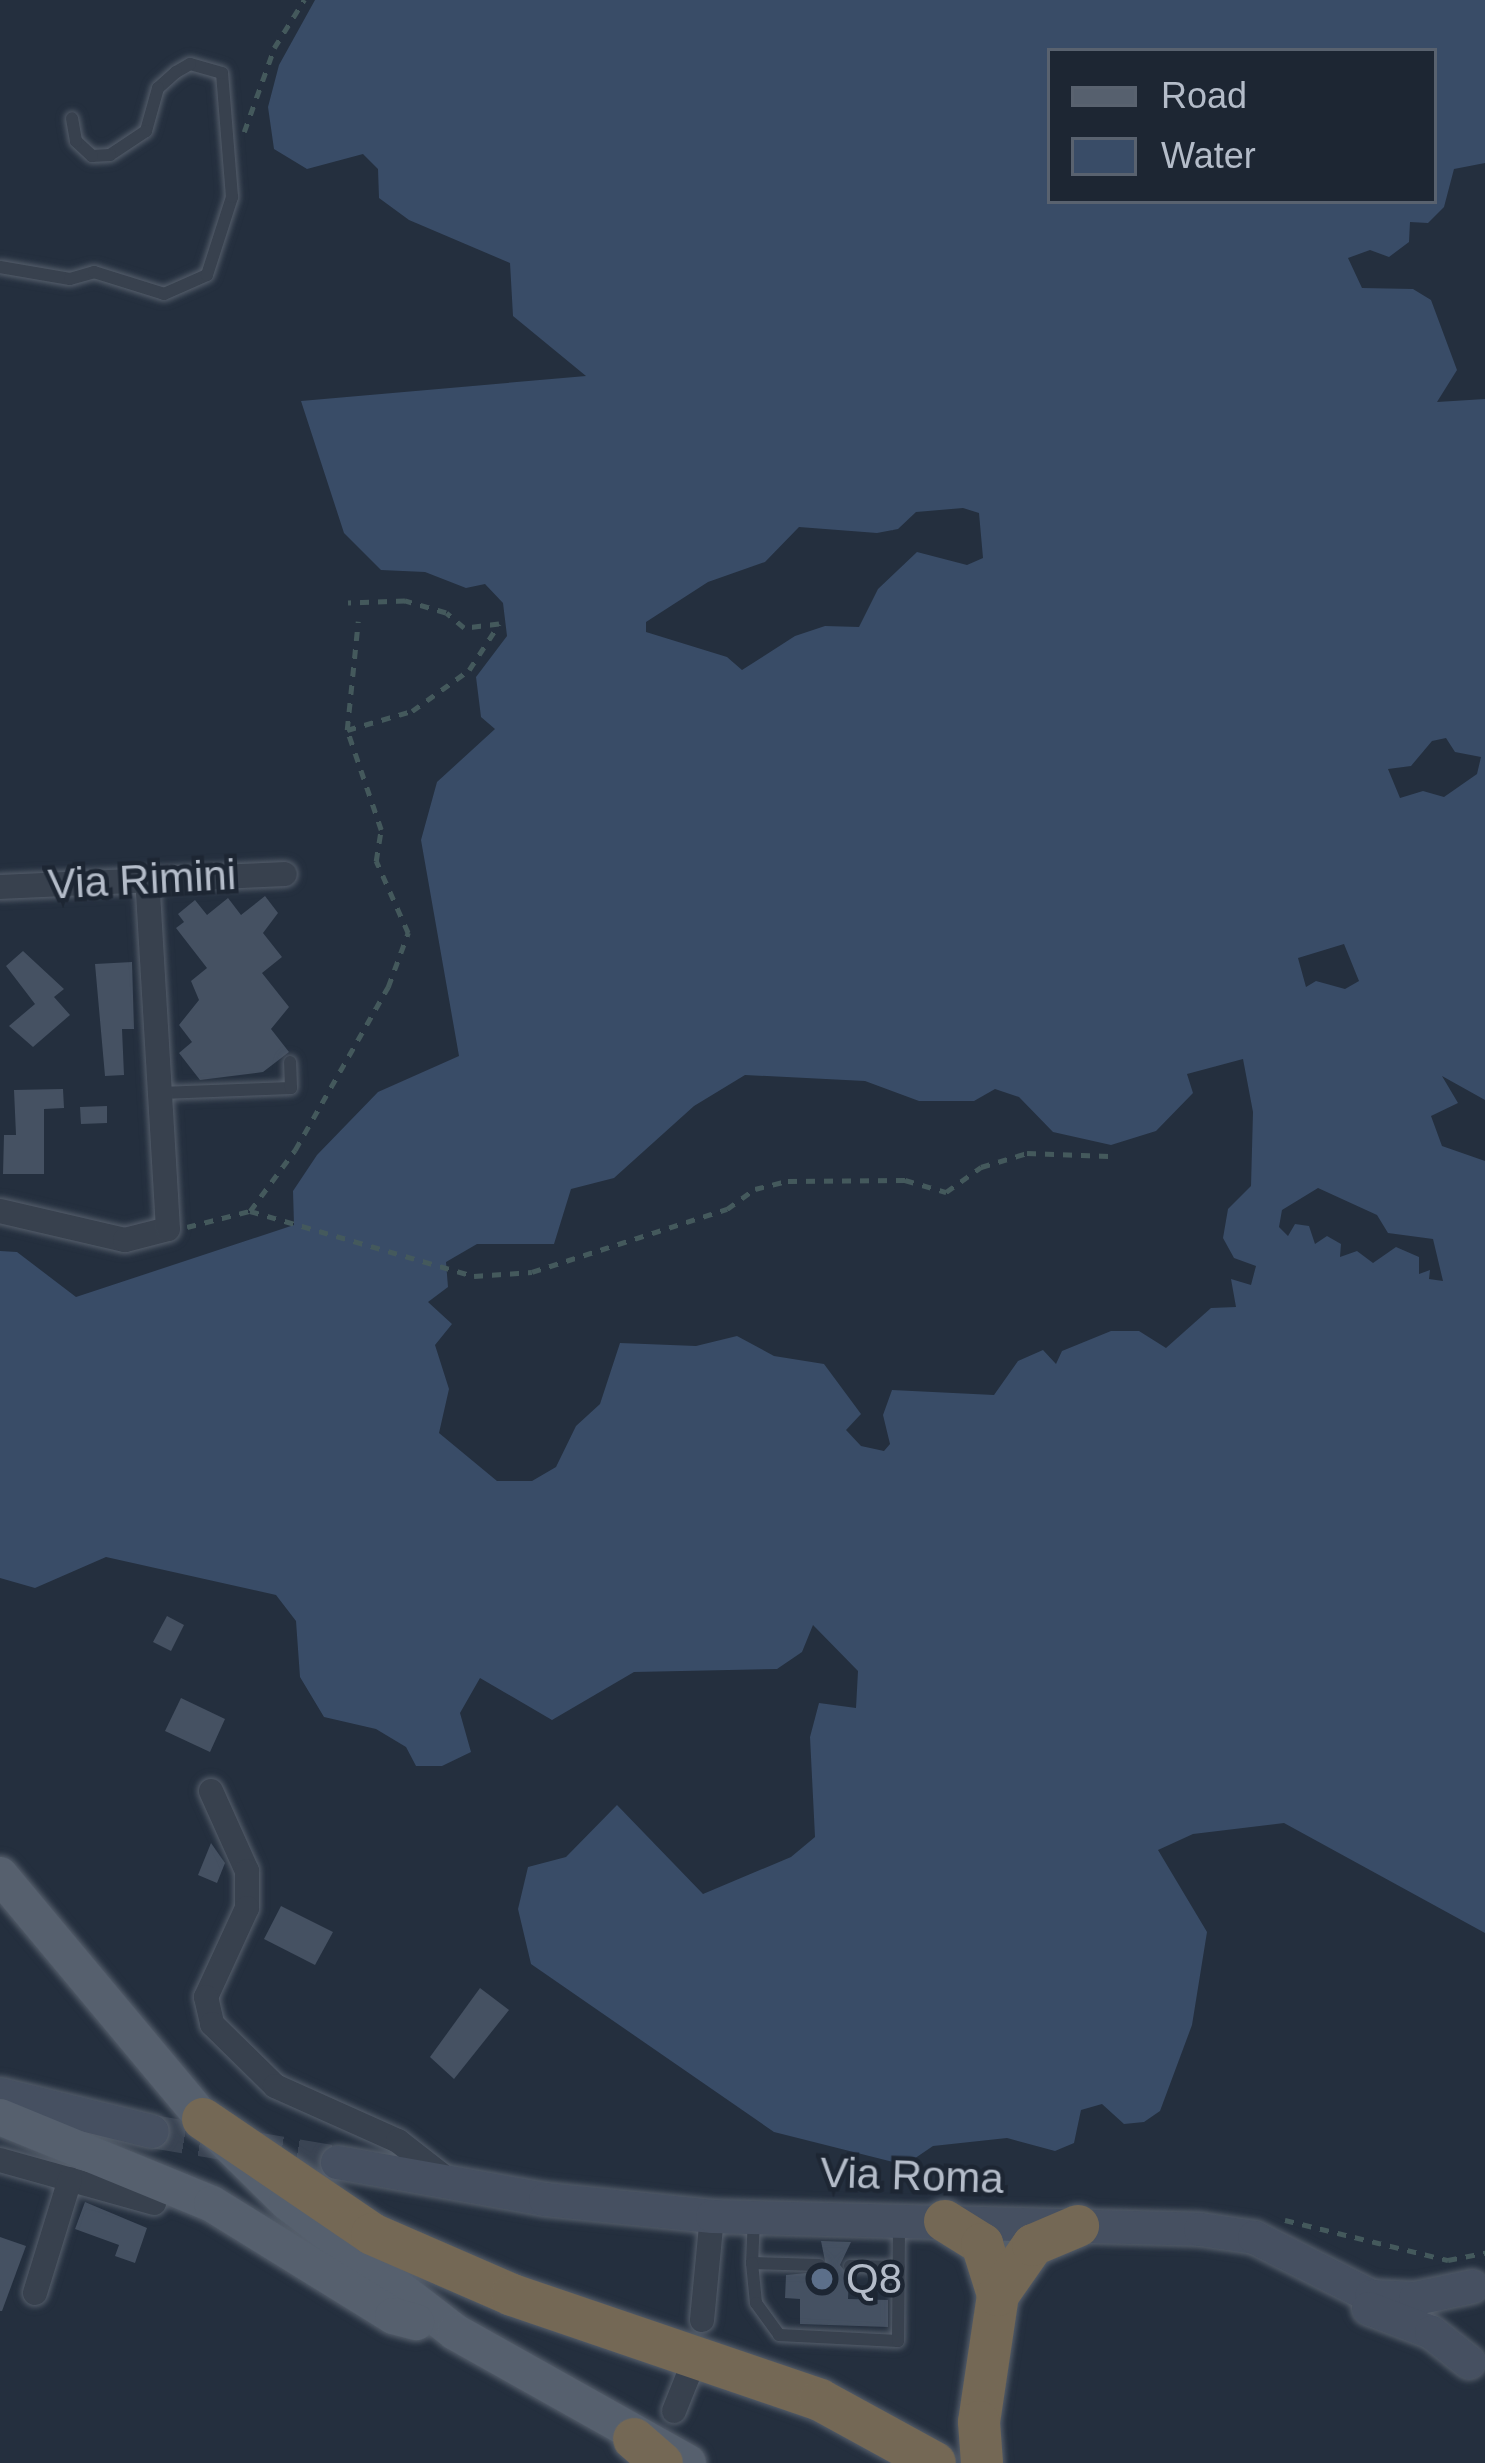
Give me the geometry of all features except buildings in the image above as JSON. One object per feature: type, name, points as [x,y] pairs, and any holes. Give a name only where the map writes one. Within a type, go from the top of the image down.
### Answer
[{"type":"highway","points":[[203,2120],[372,2234],[512,2295],[820,2400],[935,2463]]},
{"type":"highway","points":[[945,2222],[982,2244],[998,2295],[979,2422],[982,2463]]},
{"type":"highway","points":[[998,2295],[1034,2246],[1078,2226]]},
{"type":"main road","points":[[0,1875],[203,2120],[287,2202],[454,2332],[648,2451],[688,2463]]},
{"type":"main road","points":[[0,2094],[152,2131]]},
{"type":"main road","points":[[0,2117],[212,2204],[393,2316],[454,2332]]},
{"type":"main road","name":"Via Roma","points":[[337,2162],[450,2182],[712,2216],[1078,2226],[1254,2237],[1339,2285],[1397,2299],[1478,2282]]},
{"type":"main road","points":[[1477,2367],[1454,2316],[1478,2282]]},
{"type":"main road","points":[[1339,2285],[1365,2307],[1431,2332],[1477,2367]]},
{"type":"street","name":"Via Rimini","points":[[0,887],[285,874]]},
{"type":"street","points":[[0,1211],[124,1240],[169,1229],[147,880]]},
{"type":"street","points":[[211,1791],[247,1871],[247,1908],[206,1997],[212,2024],[275,2086],[398,2141],[450,2182]]},
{"type":"street","points":[[0,2160],[154,2203]]},
{"type":"street","points":[[34,2293],[70,2180]]},
{"type":"street","points":[[702,2320],[712,2216]]},
{"type":"street","points":[[674,2411],[690,2372]]},
{"type":"lane","points":[[0,267],[70,279],[94,272],[164,294],[207,274],[224,234],[231,152],[221,73],[208,65],[190,64],[158,88],[146,131],[110,155],[92,156],[76,141],[72,118]]},
{"type":"lane","points":[[161,1093],[291,1088],[290,1062]]},
{"type":"lane","points":[[754,2217],[752,2263],[763,2320],[798,2339],[898,2341],[899,2220]]},
{"type":"lane","points":[[752,2263],[820,2265]]},
{"type":"lane","points":[[850,2266],[899,2267]]},
{"type":"path","points":[[231,152],[274,48],[304,0]]},
{"type":"path","points":[[346,730],[412,711],[469,670],[499,624],[464,628],[446,613],[405,601],[348,603]]},
{"type":"path","points":[[250,1211],[295,1150],[388,987],[408,932],[376,861],[381,830],[346,730],[358,622]]},
{"type":"path","points":[[169,1229],[250,1211],[475,1276],[532,1272],[727,1209],[788,1181],[905,1180],[946,1192],[981,1166],[1027,1153],[1108,1156]]},
{"type":"path","points":[[1448,2260],[1485,2252]]},
{"type":"water","points":[[315,0],[1485,0],[1485,163],[1454,169],[1444,207],[1428,223],[1410,222],[1409,242],[1389,257],[1370,250],[1348,258],[1362,288],[1413,289],[1431,300],[1457,370],[1437,402],[1485,399],[1485,1100],[1442,1076],[1458,1103],[1431,1116],[1442,1146],[1485,1161],[1485,1933],[1284,1823],[1193,1834],[1158,1850],[1207,1932],[1192,2025],[1160,2111],[1144,2122],[1124,2124],[1102,2104],[1081,2110],[1074,2143],[1055,2151],[1007,2138],[933,2146],[905,2165],[774,2132],[531,1964],[518,1909],[528,1867],[566,1857],[617,1805],[703,1894],[791,1857],[815,1837],[810,1737],[819,1703],[856,1708],[858,1671],[813,1625],[802,1652],[777,1669],[634,1672],[552,1720],[480,1678],[460,1713],[471,1752],[442,1766],[416,1766],[406,1747],[376,1729],[324,1717],[300,1677],[296,1621],[276,1595],[106,1557],[35,1588],[0,1578],[0,1251],[17,1252],[76,1297],[294,1225],[293,1191],[317,1155],[378,1092],[459,1056],[421,840],[437,782],[495,729],[481,717],[476,677],[507,636],[503,603],[485,584],[466,588],[425,572],[381,570],[344,533],[301,401],[586,376],[513,316],[510,263],[409,220],[379,198],[378,169],[363,154],[307,169],[274,149],[268,107],[279,65]],"holes":[[[963,508],[979,513],[983,558],[967,565],[917,552],[878,589],[859,627],[825,626],[795,636],[742,670],[727,657],[646,632],[646,622],[708,582],[765,562],[799,527],[877,533],[898,529],[916,512]],[[1446,738],[1455,752],[1481,757],[1477,774],[1444,797],[1423,791],[1400,798],[1388,769],[1411,766],[1432,741]],[[1344,944],[1359,981],[1345,989],[1316,981],[1306,987],[1298,958]],[[1243,1059],[1253,1112],[1251,1186],[1228,1209],[1223,1238],[1234,1258],[1256,1266],[1251,1285],[1231,1279],[1236,1307],[1211,1308],[1166,1348],[1139,1331],[1111,1331],[1062,1351],[1056,1364],[1043,1350],[1018,1361],[994,1395],[892,1390],[883,1415],[890,1444],[884,1451],[861,1446],[846,1430],[861,1414],[824,1364],[774,1356],[737,1336],[696,1346],[620,1343],[600,1404],[576,1426],[556,1467],[532,1481],[497,1481],[439,1433],[449,1389],[435,1345],[452,1324],[428,1302],[448,1287],[446,1262],[477,1244],[554,1244],[571,1189],[614,1178],[694,1106],[745,1075],[865,1081],[919,1101],[974,1101],[995,1089],[1019,1097],[1053,1132],[1111,1145],[1156,1131],[1193,1093],[1187,1074]],[[1318,1188],[1377,1215],[1388,1233],[1433,1239],[1443,1281],[1429,1279],[1430,1270],[1419,1274],[1419,1257],[1396,1247],[1373,1263],[1357,1251],[1340,1257],[1341,1244],[1327,1236],[1315,1244],[1309,1226],[1295,1224],[1288,1236],[1279,1227],[1282,1210]]]},
{"type":"tunnel","points":[[152,2131],[337,2162]]},
{"type":"place","name":"Q8","points":[[822,2279]]}]
